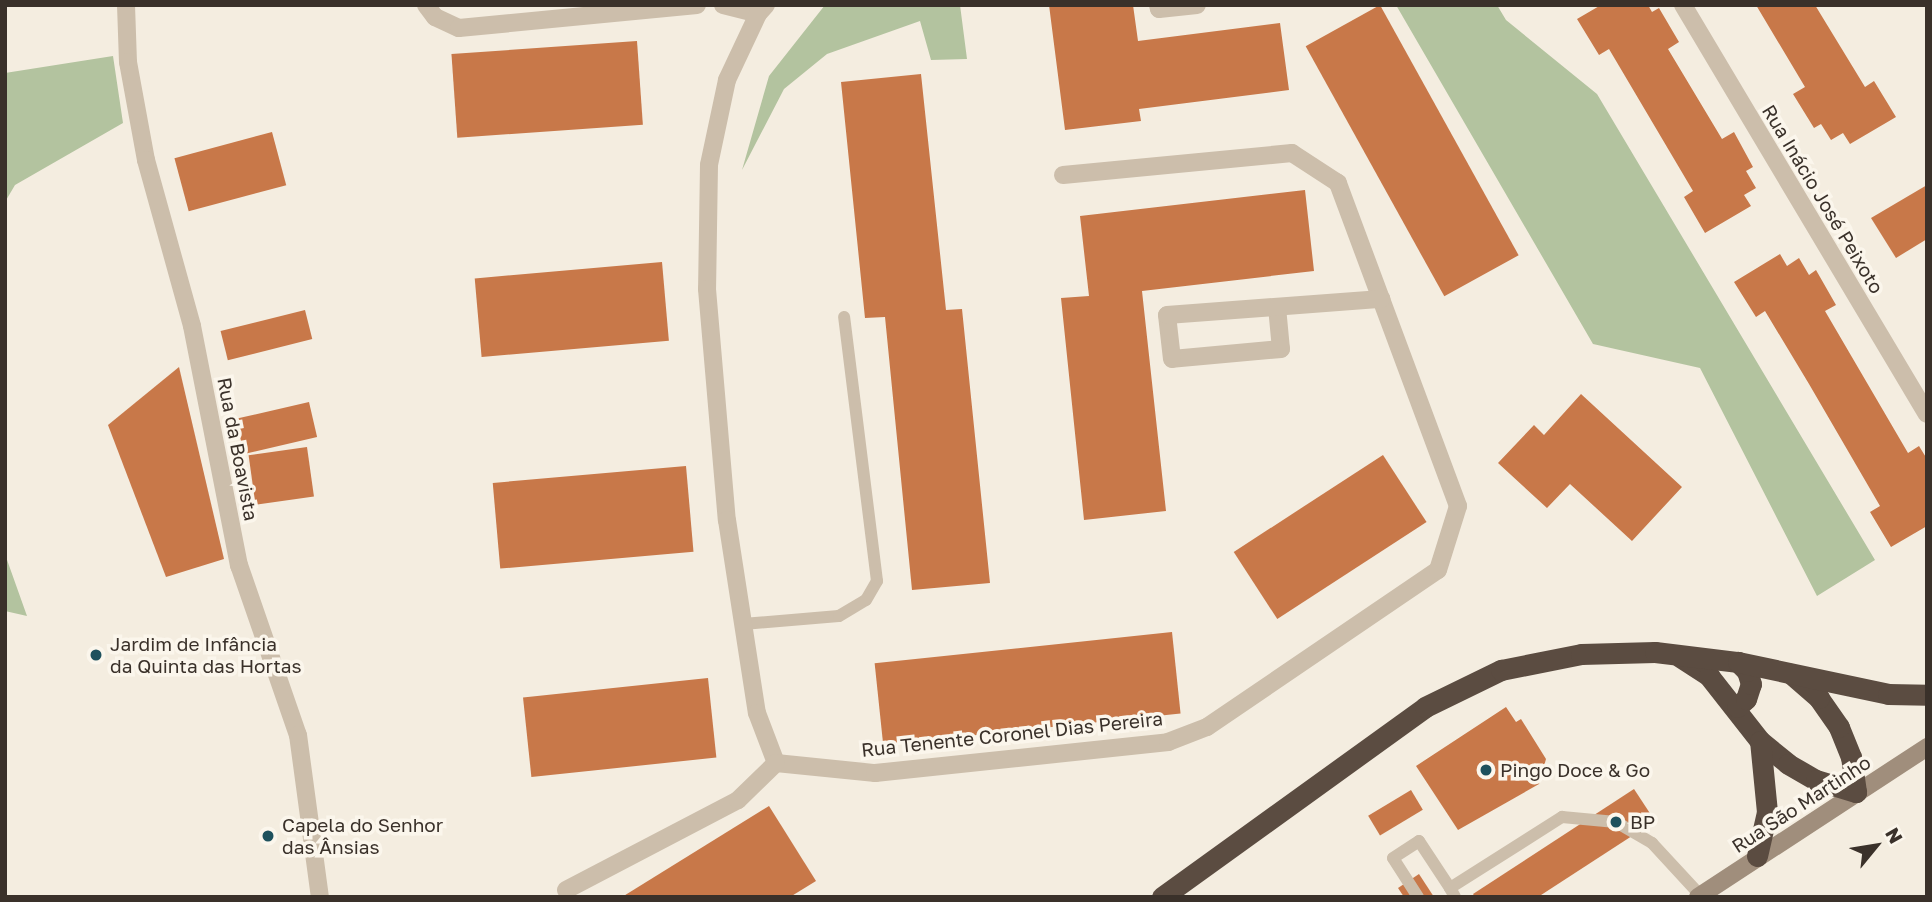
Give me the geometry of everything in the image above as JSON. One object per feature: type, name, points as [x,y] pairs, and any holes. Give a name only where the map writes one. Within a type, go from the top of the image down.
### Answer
[{"type":"highway","points":[[1162,897],[1309,788],[1464,685],[1501,670],[1581,654],[1678,655],[1738,662],[1888,694],[1927,695]]},
{"type":"highway","points":[[1678,655],[1709,676],[1737,707],[1760,741],[1816,780],[1856,792],[1851,757],[1839,727],[1819,698],[1790,673]]},
{"type":"highway","points":[[1737,707],[1746,699],[1751,684],[1748,671],[1738,662]]},
{"type":"highway","points":[[1758,856],[1767,812],[1760,741]]},
{"type":"main road","name":"Rua São Martinho","points":[[1699,896],[1927,747]]},
{"type":"street","name":"Rua da Boavista","points":[[126,5],[128,62],[146,160],[192,326],[239,565],[298,735],[320,897]]},
{"type":"street","points":[[426,5],[435,17],[459,29],[697,5]]},
{"type":"street","points":[[566,890],[738,800],[776,763],[757,713],[727,520],[707,289],[709,165],[727,80],[762,9],[723,5]]},
{"type":"street","points":[[1158,5],[1159,9],[1196,5]]},
{"type":"street","name":"Rua Inácio José Peixoto","points":[[1683,5],[1927,414]]},
{"type":"street","name":"Rua Tenente Coronel Dias Pereira","points":[[776,763],[874,773],[1168,742],[1207,727],[1438,570],[1458,506],[1338,184],[1292,153],[1063,175]]},
{"type":"street","points":[[1277,307],[1281,349],[1172,359],[1167,315],[1381,299]]},
{"type":"lane","points":[[743,624],[839,616],[866,600],[877,581],[844,317]]},
{"type":"lane","points":[[1418,897],[1393,858],[1419,841],[1452,892],[1562,817],[1616,822],[1652,843],[1699,896]]},
{"type":"green space","points":[[825,5],[960,5],[967,59],[931,60],[920,21],[827,54],[784,89],[742,170],[769,76]]},
{"type":"green space","points":[[1396,5],[1497,5],[1506,20],[1597,94],[1875,560],[1817,596],[1700,368],[1593,344]]},
{"type":"green space","points":[[113,56],[123,123],[15,185],[5,202],[5,73]]},
{"type":"green space","points":[[5,552],[6,557],[27,616],[5,611]]},
{"type":"building","points":[[1049,5],[1133,5],[1138,41],[1280,23],[1289,90],[1139,109],[1141,121],[1065,130]]},
{"type":"building","points":[[1380,5],[1519,255],[1444,296],[1306,46]]},
{"type":"building","points":[[1601,5],[1648,5],[1652,12],[1659,8],[1679,42],[1668,49],[1722,139],[1734,132],[1753,167],[1746,171],[1756,188],[1744,195],[1751,206],[1705,233],[1684,197],[1693,191],[1609,49],[1599,55],[1577,19]]},
{"type":"building","points":[[1756,5],[1815,5],[1865,87],[1874,81],[1896,117],[1850,144],[1843,133],[1831,140],[1821,124],[1814,128],[1793,94],[1805,87]]},
{"type":"building","points":[[637,41],[643,125],[457,138],[451,54]]},
{"type":"building","points":[[921,74],[946,310],[962,309],[990,583],[912,590],[885,317],[865,318],[841,82]]},
{"type":"building","points":[[272,132],[286,185],[189,211],[174,158]]},
{"type":"building","points":[[1927,185],[1927,239],[1896,258],[1871,218]]},
{"type":"building","points":[[1305,190],[1314,271],[1142,291],[1166,511],[1084,520],[1061,298],[1089,296],[1080,216]]},
{"type":"building","points":[[1780,254],[1787,266],[1799,258],[1809,275],[1816,270],[1836,305],[1825,311],[1908,453],[1919,446],[1927,459],[1927,526],[1891,547],[1870,512],[1880,506],[1809,384],[1765,311],[1756,317],[1734,282]]},
{"type":"building","points":[[662,262],[669,341],[482,357],[475,278]]},
{"type":"building","points":[[305,310],[312,339],[228,360],[221,331]]},
{"type":"building","points":[[179,367],[224,559],[166,577],[108,425]]},
{"type":"building","points":[[1581,394],[1682,487],[1632,541],[1570,484],[1547,508],[1498,463],[1534,425],[1544,435]]},
{"type":"building","points":[[309,402],[317,437],[244,454],[236,419]]},
{"type":"building","points":[[307,447],[314,497],[256,505],[249,455]]},
{"type":"building","points":[[1383,455],[1427,522],[1277,619],[1234,552]]},
{"type":"building","points":[[686,466],[693,552],[500,569],[493,483]]},
{"type":"building","points":[[1172,632],[1181,714],[883,745],[875,663]]},
{"type":"building","points":[[708,678],[716,758],[531,777],[523,697]]},
{"type":"building","points":[[1506,707],[1516,722],[1521,719],[1546,759],[1539,784],[1458,830],[1416,766]]},
{"type":"building","points":[[1634,789],[1655,821],[1538,897],[1475,897],[1473,894]]},
{"type":"building","points":[[1411,790],[1423,810],[1380,835],[1368,816]]},
{"type":"building","points":[[769,806],[816,881],[790,897],[622,897]]},
{"type":"building","points":[[1419,874],[1434,897],[1404,897],[1398,888]]},
{"type":"place","name":"Jardim de Infância da Quinta das Hortas","points":[[96,655]]},
{"type":"place","name":"Pingo Doce & Go","points":[[1486,770]]},
{"type":"place","name":"BP","points":[[1616,822]]},
{"type":"place","name":"Capela do Senhor das Ânsias","points":[[268,836]]}]
